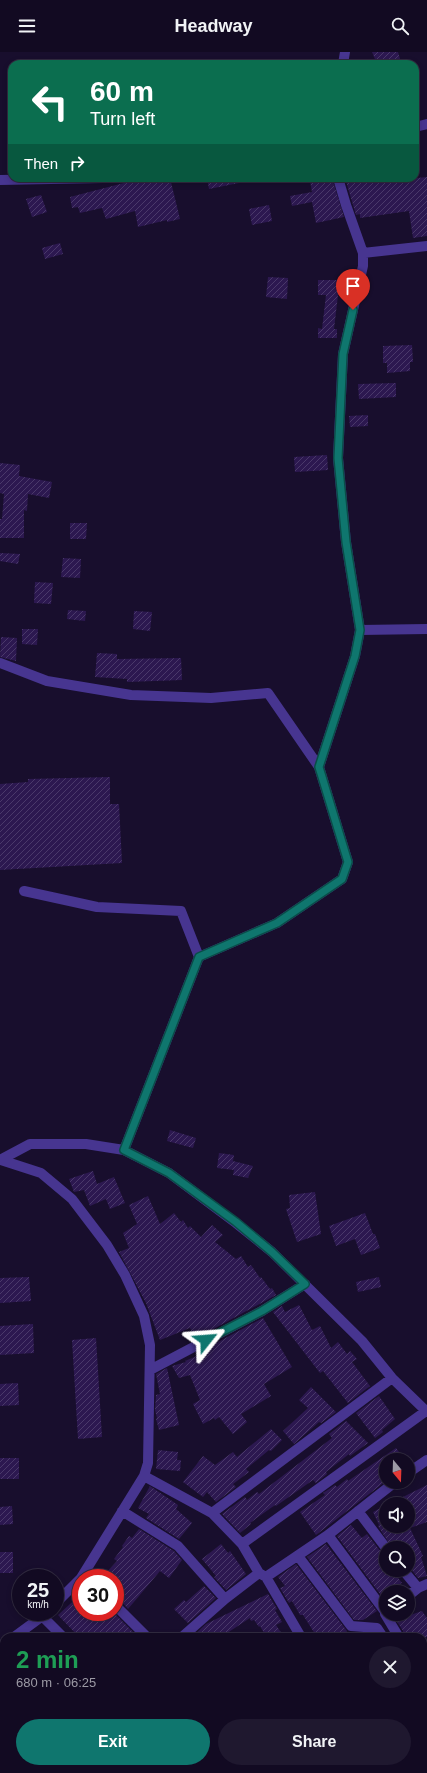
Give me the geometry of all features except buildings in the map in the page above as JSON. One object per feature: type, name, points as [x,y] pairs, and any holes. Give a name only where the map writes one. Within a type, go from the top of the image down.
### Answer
[{"type":"street","points":[[319,767],[355,656],[360,630],[346,542],[338,458],[343,354],[363,266],[364,253],[339,182]]},
{"type":"street","points":[[364,253],[427,246]]},
{"type":"street","points":[[360,630],[427,629]]},
{"type":"street","points":[[0,663],[47,681],[131,695],[211,698],[268,693],[319,767],[348,862],[342,879],[277,923],[199,957]]},
{"type":"street","points":[[24,891],[97,907],[181,911],[199,957],[124,1150]]},
{"type":"street","points":[[0,1160],[30,1144],[86,1144],[124,1150],[169,1173],[230,1218],[272,1252],[362,1341],[392,1378],[427,1411],[242,1544]]},
{"type":"street","points":[[0,1160],[41,1173],[72,1199],[107,1245],[125,1275],[144,1316],[150,1346],[148,1463],[144,1476],[88,1569]]},
{"type":"street","points":[[150,1370],[262,1311],[305,1284]]},
{"type":"street","points":[[212,1513],[392,1378]]},
{"type":"street","points":[[415,1468],[427,1460]]},
{"type":"street","points":[[144,1476],[212,1513],[242,1544],[299,1633]]},
{"type":"street","points":[[187,1633],[225,1599],[263,1575],[298,1556],[328,1535],[386,1489]]},
{"type":"street","points":[[122,1511],[178,1546],[225,1599]]},
{"type":"street","points":[[358,1512],[381,1541]]},
{"type":"street","points":[[328,1535],[379,1604]]},
{"type":"street","points":[[298,1556],[351,1626],[377,1628],[380,1633]]},
{"type":"street","points":[[411,1577],[422,1586]]},
{"type":"street","points":[[64,1595],[72,1588]]},
{"type":"street","points":[[124,1615],[143,1633]]},
{"type":"street","points":[[19,1633],[36,1621]]},
{"type":"street","points":[[50,1621],[60,1633]]},
{"type":"street","points":[[390,1621],[396,1633]]},
{"type":"route","points":[[206,1340],[262,1311],[305,1284],[272,1252],[236,1222],[169,1173],[124,1150],[199,957],[277,923],[342,879],[348,862],[319,767],[355,656],[360,630],[346,542],[338,458],[343,354],[353,310]]}]
